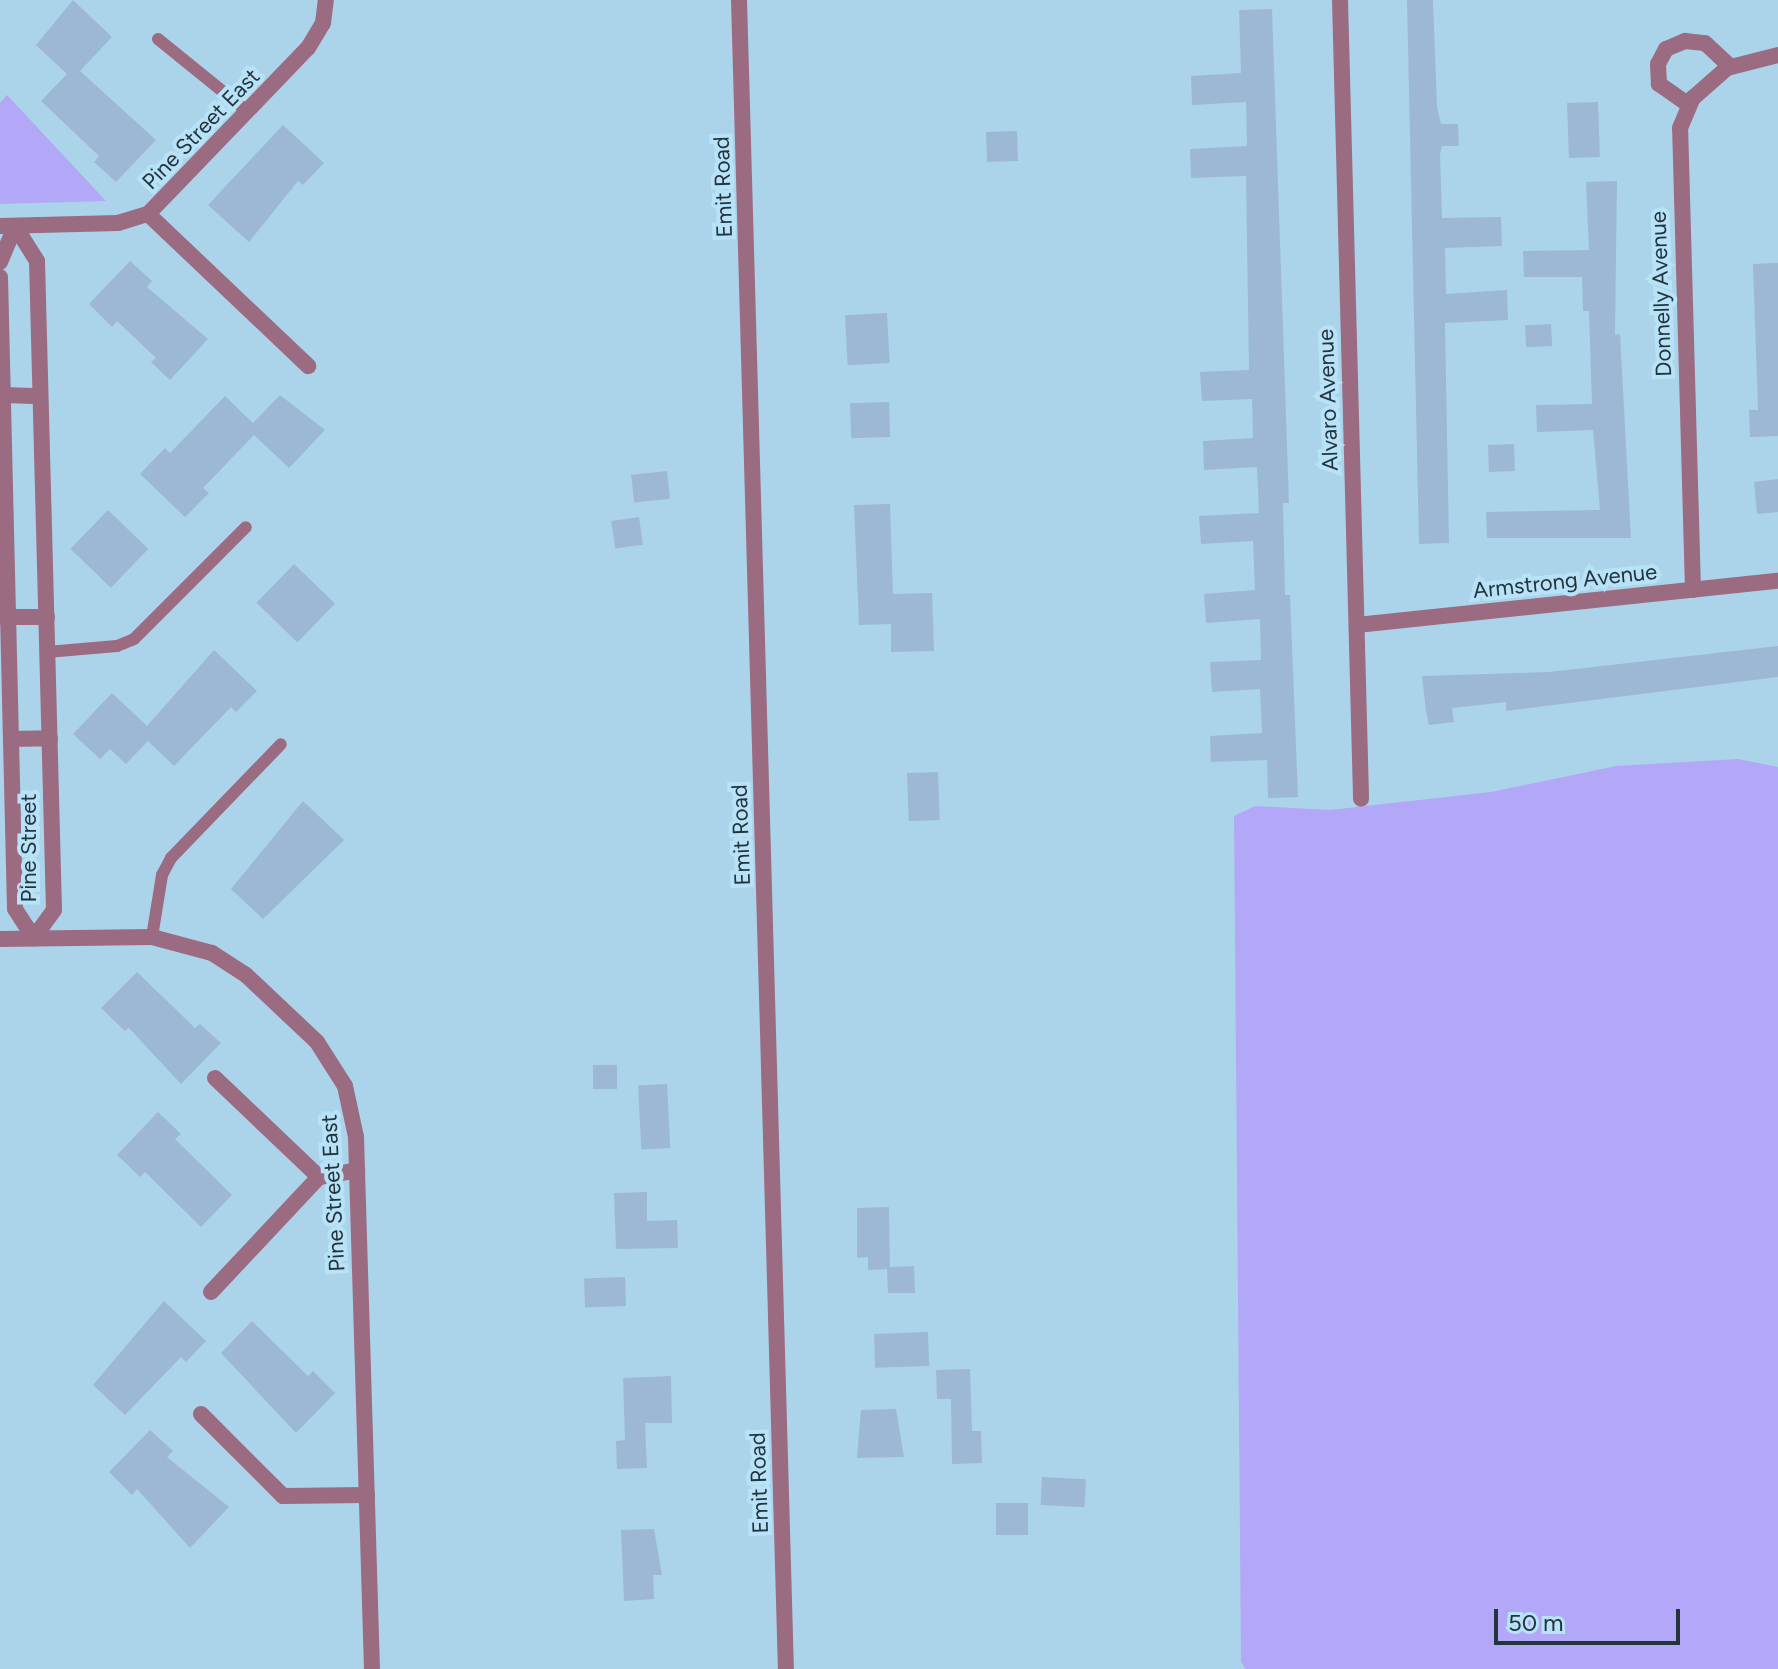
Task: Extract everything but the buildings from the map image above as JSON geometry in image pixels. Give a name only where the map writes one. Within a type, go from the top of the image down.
[{"type":"street","name":"Pine Street East","points":[[8,226],[118,223],[148,214],[248,112],[316,36],[326,0]]},
{"type":"street","name":"Emit Road","points":[[739,0],[786,1669]]},
{"type":"street","name":"Alvaro Avenue","points":[[1340,0],[1361,799]]},
{"type":"street","points":[[1689,105],[1659,84],[1658,64],[1666,49],[1685,41],[1705,43],[1730,66]]},
{"type":"street","name":"Donnelly Avenue","points":[[1693,590],[1678,143],[1689,105],[1704,84],[1730,66],[1778,55]]},
{"type":"street","points":[[148,214],[308,366]]},
{"type":"street","points":[[0,262],[8,226]]},
{"type":"street","name":"Pine Street","points":[[0,277],[4,618],[11,739],[6,783],[15,909],[34,938],[54,910],[37,261],[8,226]]},
{"type":"street","points":[[3,395],[40,396]]},
{"type":"street","name":"Armstrong Avenue","points":[[1357,625],[1778,581]]},
{"type":"street","points":[[4,618],[47,617]]},
{"type":"street","points":[[11,739],[50,738]]},
{"type":"street","name":"Pine Street East","points":[[0,939],[152,937],[186,943],[230,963],[317,1042],[345,1086],[353,1111],[357,1170],[372,1669]]},
{"type":"street","points":[[215,1078],[319,1177]]},
{"type":"street","points":[[211,1292],[319,1177],[357,1170]]},
{"type":"street","points":[[201,1414],[283,1496],[367,1495]]},
{"type":"lane","points":[[158,39],[248,112]]},
{"type":"lane","points":[[47,652],[117,646],[134,639],[246,527]]},
{"type":"lane","points":[[152,937],[162,875],[171,858],[281,744]]},
{"type":"shaded area","points":[[7,95],[106,201],[0,204],[0,103]]},
{"type":"shaded area","points":[[1738,759],[1778,767],[1778,1669],[1245,1669],[1241,1661],[1234,816],[1255,806],[1330,810],[1491,792],[1616,766]]}]
